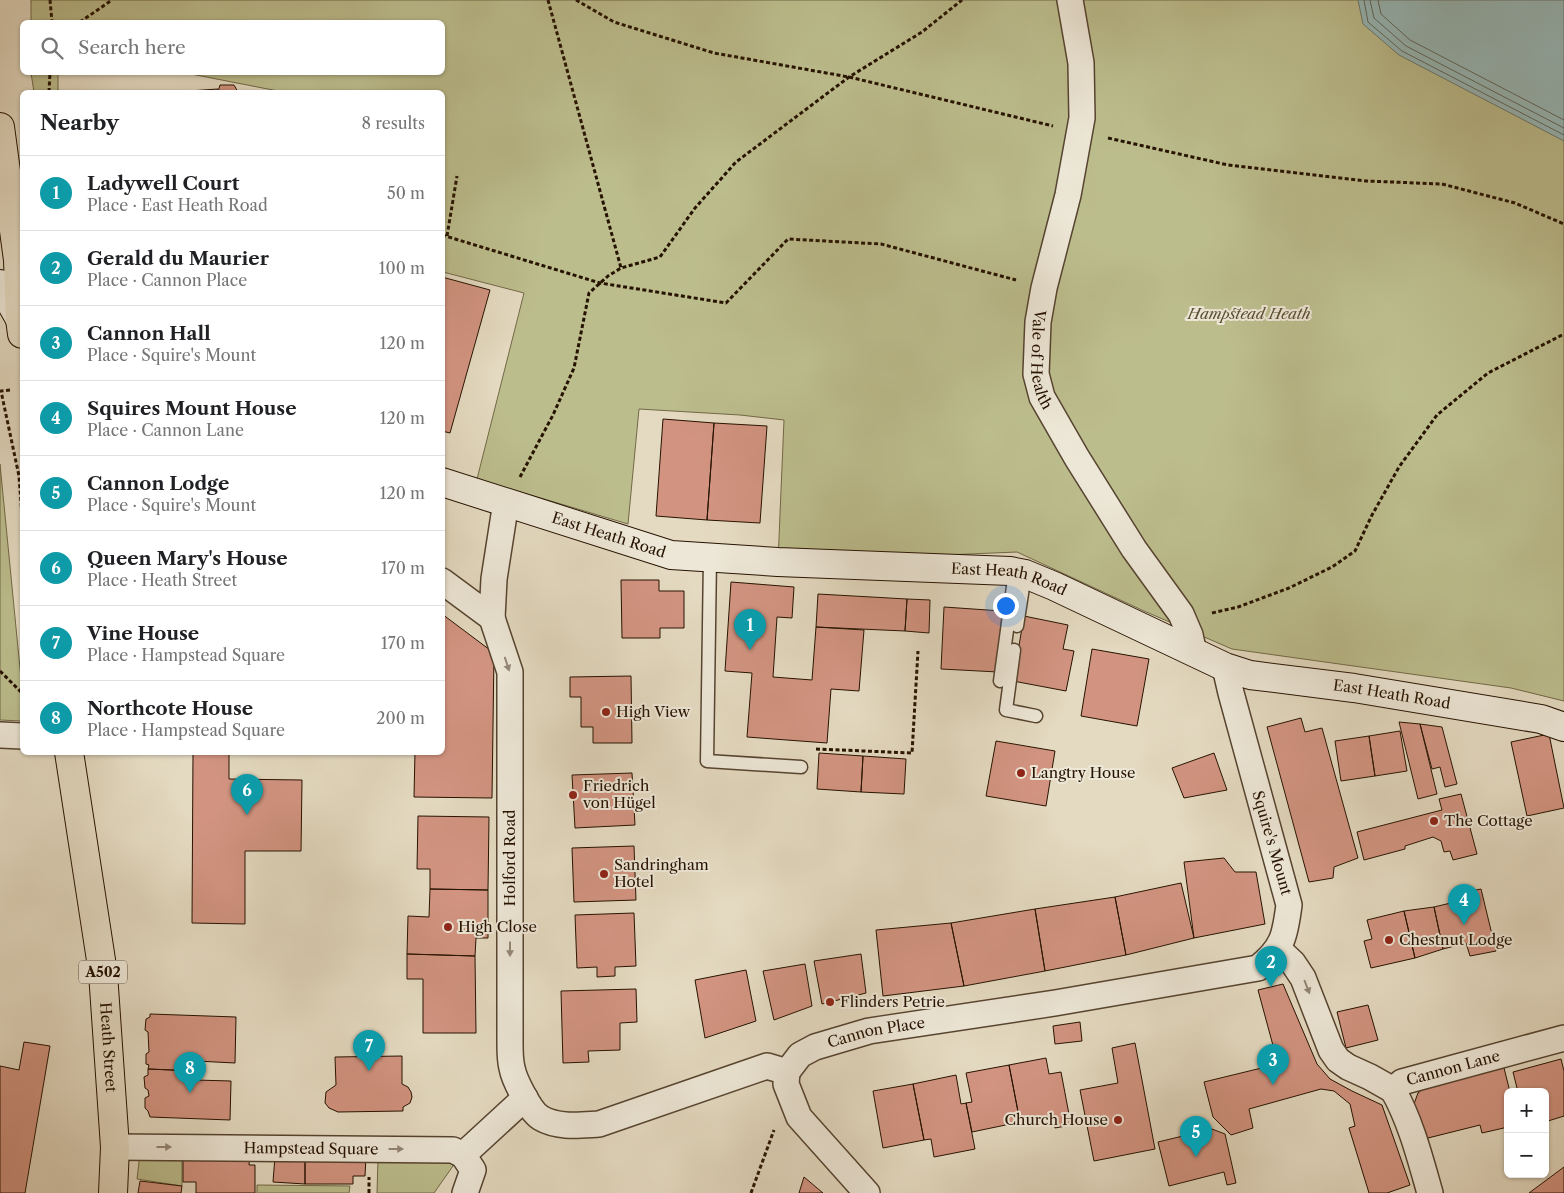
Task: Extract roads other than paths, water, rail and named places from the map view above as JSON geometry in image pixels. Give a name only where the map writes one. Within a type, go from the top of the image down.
[{"type":"main road","points":[[0,127],[18,260],[16,321]]},
{"type":"main road","name":"Heath Street","points":[[69,755],[103,973],[115,1147],[113,1193]]},
{"type":"street","name":"Vale of Health","points":[[1070,0],[1081,63],[1082,118],[1068,194],[1044,288],[1038,322],[1036,374],[1042,397],[1077,458],[1134,549],[1181,614],[1190,635],[1194,653]]},
{"type":"street","points":[[0,284],[16,321]]},
{"type":"street","name":"East Heath Road","points":[[445,483],[671,555],[1020,573],[1054,586],[1225,667],[1250,675],[1354,688],[1541,719],[1564,727]]},
{"type":"street","name":"Holford Road","points":[[506,502],[494,579],[492,618],[510,672],[510,1044],[512,1069],[525,1098]]},
{"type":"street","points":[[445,583],[492,618]]},
{"type":"street","name":"Squire's Mount","points":[[1225,667],[1289,905],[1285,931],[1278,949]]},
{"type":"street","points":[[0,735],[20,736]]},
{"type":"street","points":[[1278,949],[1303,978],[1331,1050],[1338,1060],[1393,1090]]},
{"type":"street","name":"Cannon Place","points":[[788,1082],[800,1055],[840,1038],[869,1031],[1055,1003],[1258,968],[1278,949]]},
{"type":"street","name":"Cannon Lane","points":[[1430,1193],[1419,1154],[1400,1102],[1393,1090],[1402,1082],[1564,1038]]},
{"type":"street","points":[[465,1193],[473,1170],[463,1155],[525,1098],[539,1118],[560,1124],[579,1126],[599,1124],[767,1066],[788,1082],[799,1117],[867,1193]]},
{"type":"street","name":"Hampstead Square","points":[[115,1147],[453,1150],[463,1155]]},
{"type":"lane","points":[[710,558],[707,761],[801,767]]},
{"type":"lane","points":[[1017,626],[1020,573]]},
{"type":"lane","points":[[1000,681],[1020,573]]},
{"type":"lane","points":[[1014,650],[1006,710],[1036,716]]},
{"type":"water","points":[[1358,0],[1564,0],[1564,141],[1399,55],[1363,24]]},
{"type":"place","name":"Ladywell Court","points":[[750,650]]},
{"type":"place","name":"High View","points":[[606,712]]},
{"type":"place","name":"Langtry House","points":[[1021,773]]},
{"type":"place","name":"Friedrich von Hügel","points":[[573,795]]},
{"type":"place","name":"Queen Mary's House","points":[[247,815]]},
{"type":"place","name":"The Cottage","points":[[1434,821]]},
{"type":"place","name":"Sandringham Hotel","points":[[604,874]]},
{"type":"place","name":"Squires Mount House","points":[[1464,925]]},
{"type":"place","name":"High Close","points":[[448,927]]},
{"type":"place","name":"Chestnut Lodge","points":[[1389,940]]},
{"type":"place","name":"Gerald du Maurier","points":[[1271,987]]},
{"type":"place","name":"Flinders Petrie","points":[[830,1002]]},
{"type":"place","name":"Vine House","points":[[369,1071]]},
{"type":"place","name":"Cannon Hall","points":[[1273,1085]]},
{"type":"place","name":"Northcote House","points":[[190,1093]]},
{"type":"place","name":"Church House","points":[[1118,1120]]},
{"type":"place","name":"Cannon Lodge","points":[[1196,1157]]},
{"type":"park label","name":"Hampstead Heath","points":[[1249,314]]}]
